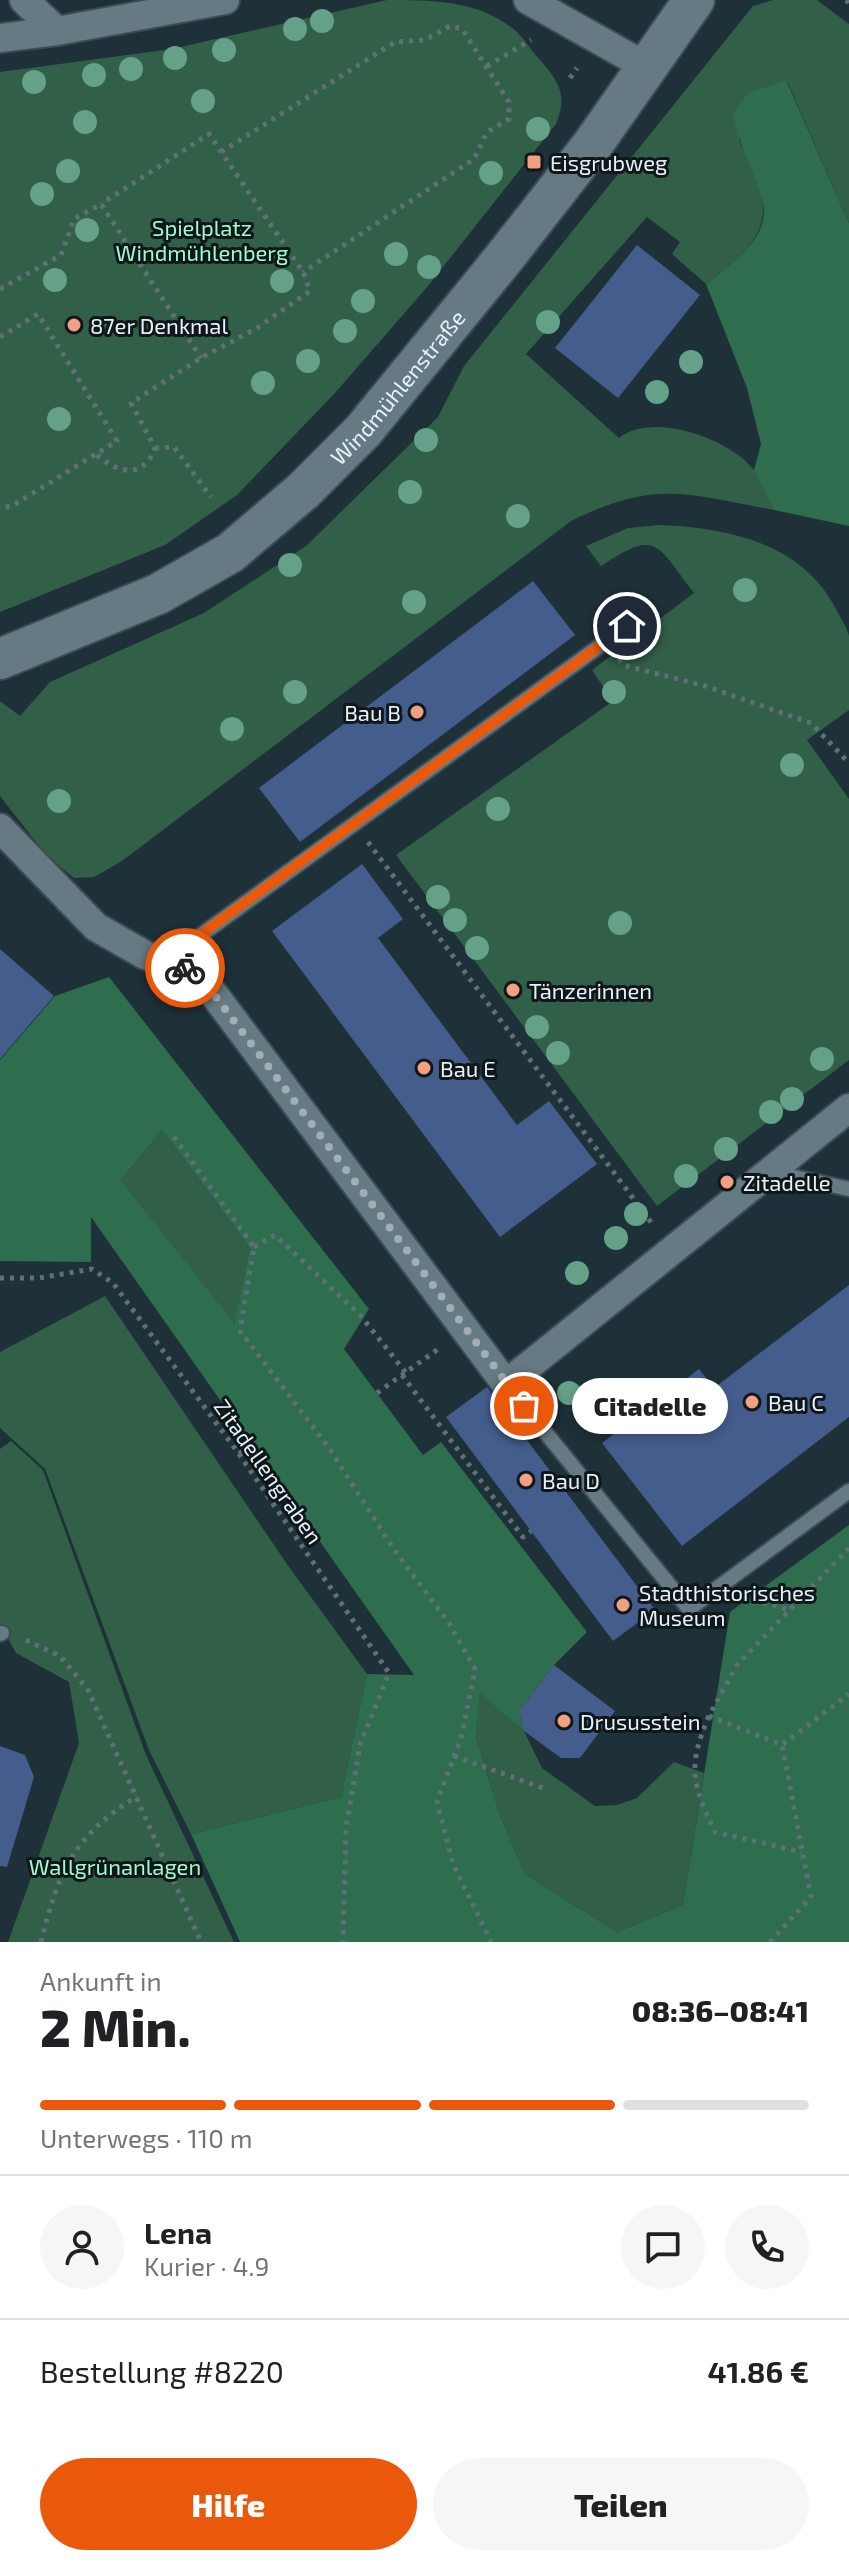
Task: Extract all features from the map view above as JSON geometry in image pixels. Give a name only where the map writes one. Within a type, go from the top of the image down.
[{"type":"street","points":[[24,0],[57,31]]},
{"type":"street","points":[[0,38],[57,31],[225,0]]},
{"type":"street","points":[[528,0],[647,67]]},
{"type":"street","name":"Windmühlenstraße","points":[[0,659],[158,594],[230,553],[304,490],[363,431],[572,172],[694,0]]},
{"type":"street","points":[[0,828],[96,927],[145,955],[186,969],[210,989],[506,1384],[849,1108]]},
{"type":"lane","points":[[164,961],[648,611]]},
{"type":"lane","points":[[772,1172],[849,1189]]},
{"type":"lane","points":[[506,1384],[689,1609],[849,1491]]},
{"type":"path","points":[[221,152],[395,42],[425,40],[450,26],[458,27],[487,66],[509,102],[511,112],[509,119],[487,132],[474,159],[303,272]]},
{"type":"path","points":[[487,66],[525,43]]},
{"type":"path","points":[[570,78],[577,68]]},
{"type":"path","points":[[0,289],[61,255],[74,219],[209,134],[310,286],[307,296],[131,403],[155,448]]},
{"type":"path","points":[[101,204],[201,358]]},
{"type":"path","points":[[0,337],[38,314],[117,441],[12,506],[0,508]]},
{"type":"path","points":[[155,448],[174,447],[211,497]]},
{"type":"path","points":[[97,455],[115,470],[130,472],[145,465],[155,448]]},
{"type":"path","points":[[606,642],[623,665],[705,686],[811,723],[849,763]]},
{"type":"path","points":[[355,825],[673,1251]]},
{"type":"path","points":[[174,1137],[254,1247],[240,1331],[329,1448],[395,1551],[449,1623],[475,1669],[454,1756],[437,1802],[453,1864],[491,1942]]},
{"type":"path","points":[[254,1247],[275,1235],[361,1316],[523,1537],[531,1531]]},
{"type":"path","name":"Zitadellengraben","points":[[0,1278],[39,1278],[92,1269],[113,1283],[239,1454],[389,1673],[360,1745],[346,1828],[343,1942]]},
{"type":"path","points":[[377,1393],[466,1328]]},
{"type":"path","points":[[239,1454],[252,1444]]},
{"type":"path","points":[[802,1852],[715,1832],[695,1791],[696,1746],[737,1665],[849,1548]]},
{"type":"path","points":[[732,1605],[754,1601],[789,1610]]},
{"type":"path","points":[[1,1634],[34,1643],[60,1656],[88,1690],[201,1942]]},
{"type":"path","points":[[782,1745],[849,1694]]},
{"type":"path","points":[[709,1716],[782,1745]]},
{"type":"path","points":[[770,1942],[811,1897],[782,1745]]},
{"type":"path","points":[[454,1756],[543,1788]]},
{"type":"path","points":[[41,1942],[54,1887],[75,1851],[101,1819],[137,1796]]},
{"type":"green space","name":"Spielplatz Windmühlenberg","points":[[387,0],[452,3],[482,11],[511,27],[552,74],[560,89],[560,114],[556,124],[428,286],[335,393],[237,495],[165,545],[0,612],[0,72],[172,49]]},
{"type":"green space","points":[[773,0],[817,0],[849,24],[849,223],[787,81],[739,140],[759,187],[763,205],[762,221],[745,251],[706,284],[672,254],[680,242],[647,217],[526,354],[619,438],[633,430],[670,428],[690,432],[727,448],[754,470],[774,510],[694,495],[649,495],[626,499],[571,521],[122,861],[94,877],[74,878],[46,855],[0,796],[0,701],[20,716],[50,682],[204,613],[306,546],[438,417],[464,366],[753,6]]},
{"type":"green space","points":[[786,80],[849,223],[849,526],[774,510],[754,470],[761,444],[747,388],[706,284],[736,260],[754,240],[762,223],[763,207],[759,189],[733,115],[748,93]]},
{"type":"green space","points":[[660,525],[739,536],[786,556],[824,590],[848,633],[849,710],[807,740],[849,799],[849,1060],[657,1206],[396,855],[613,701],[592,670],[694,593],[655,547],[634,547],[601,566],[586,546],[628,528]]},
{"type":"green space","points":[[109,977],[369,1309],[344,1349],[423,1455],[441,1442],[587,1632],[554,1665],[519,1711],[524,1731],[480,1693],[476,1736],[499,1813],[525,1874],[617,1932],[683,1905],[730,1612],[849,1525],[849,1942],[240,1942],[191,1834],[341,1797],[367,1674],[414,1675],[91,1217],[91,1262],[0,1261],[0,1060],[55,996]],"holes":[[[162,1130],[250,1248],[234,1323],[121,1180]]]},
{"type":"green space","points":[[162,1130],[250,1248],[234,1324],[121,1180]]},
{"type":"green space","points":[[105,1296],[289,1567],[367,1674],[341,1797],[191,1834],[149,1750],[45,1469],[0,1428],[0,1352]]},
{"type":"green space","name":"Wallgrünanlagen","points":[[11,1441],[43,1470],[146,1755],[234,1942],[8,1942],[79,1743],[69,1682],[16,1653],[0,1624],[0,1449]]},
{"type":"green space","points":[[480,1691],[524,1731],[542,1768],[595,1806],[617,1805],[637,1798],[674,1762],[704,1773],[683,1905],[617,1932],[525,1874],[499,1813],[476,1736]]},
{"type":"building","points":[[637,245],[700,295],[618,398],[555,348]]},
{"type":"building","name":"Bau B","points":[[533,581],[575,635],[300,842],[259,788]]},
{"type":"building","name":"Bau E","points":[[362,864],[403,919],[378,938],[517,1125],[549,1101],[597,1164],[500,1237],[272,931]]},
{"type":"building","points":[[0,949],[54,996],[0,1059]]},
{"type":"building","name":"Bau C","points":[[849,1285],[849,1417],[682,1546],[602,1443],[699,1369],[714,1388]]},
{"type":"building","name":"Bau D","points":[[487,1387],[655,1610],[613,1641],[446,1417]]},
{"type":"building","name":"Drususstein","points":[[554,1665],[615,1711],[580,1758],[561,1758],[524,1731],[519,1711]]},
{"type":"building","points":[[0,1746],[25,1755],[34,1777],[7,1867],[0,1866]]},
{"type":"way so far","points":[[185,968],[210,989],[524,1406]]},
{"type":"place","name":"Eisgrubweg","points":[[534,162]]},
{"type":"place","name":"87er Denkmal","points":[[74,325]]},
{"type":"place","name":"Bau B","points":[[417,712]]},
{"type":"place","name":"Tänzerinnen","points":[[513,990]]},
{"type":"place","name":"Bau E","points":[[424,1068]]},
{"type":"place","name":"Zitadelle","points":[[727,1182]]},
{"type":"place","name":"Bau C","points":[[752,1402]]},
{"type":"place","name":"Citadelle","points":[[524,1406]]},
{"type":"place","name":"Bau D","points":[[526,1480]]},
{"type":"place","name":"Stadthistorisches Museum","points":[[623,1605]]},
{"type":"place","name":"Drususstein","points":[[564,1721]]},
{"type":"route","points":[[185,968],[164,961],[627,626]]}]
